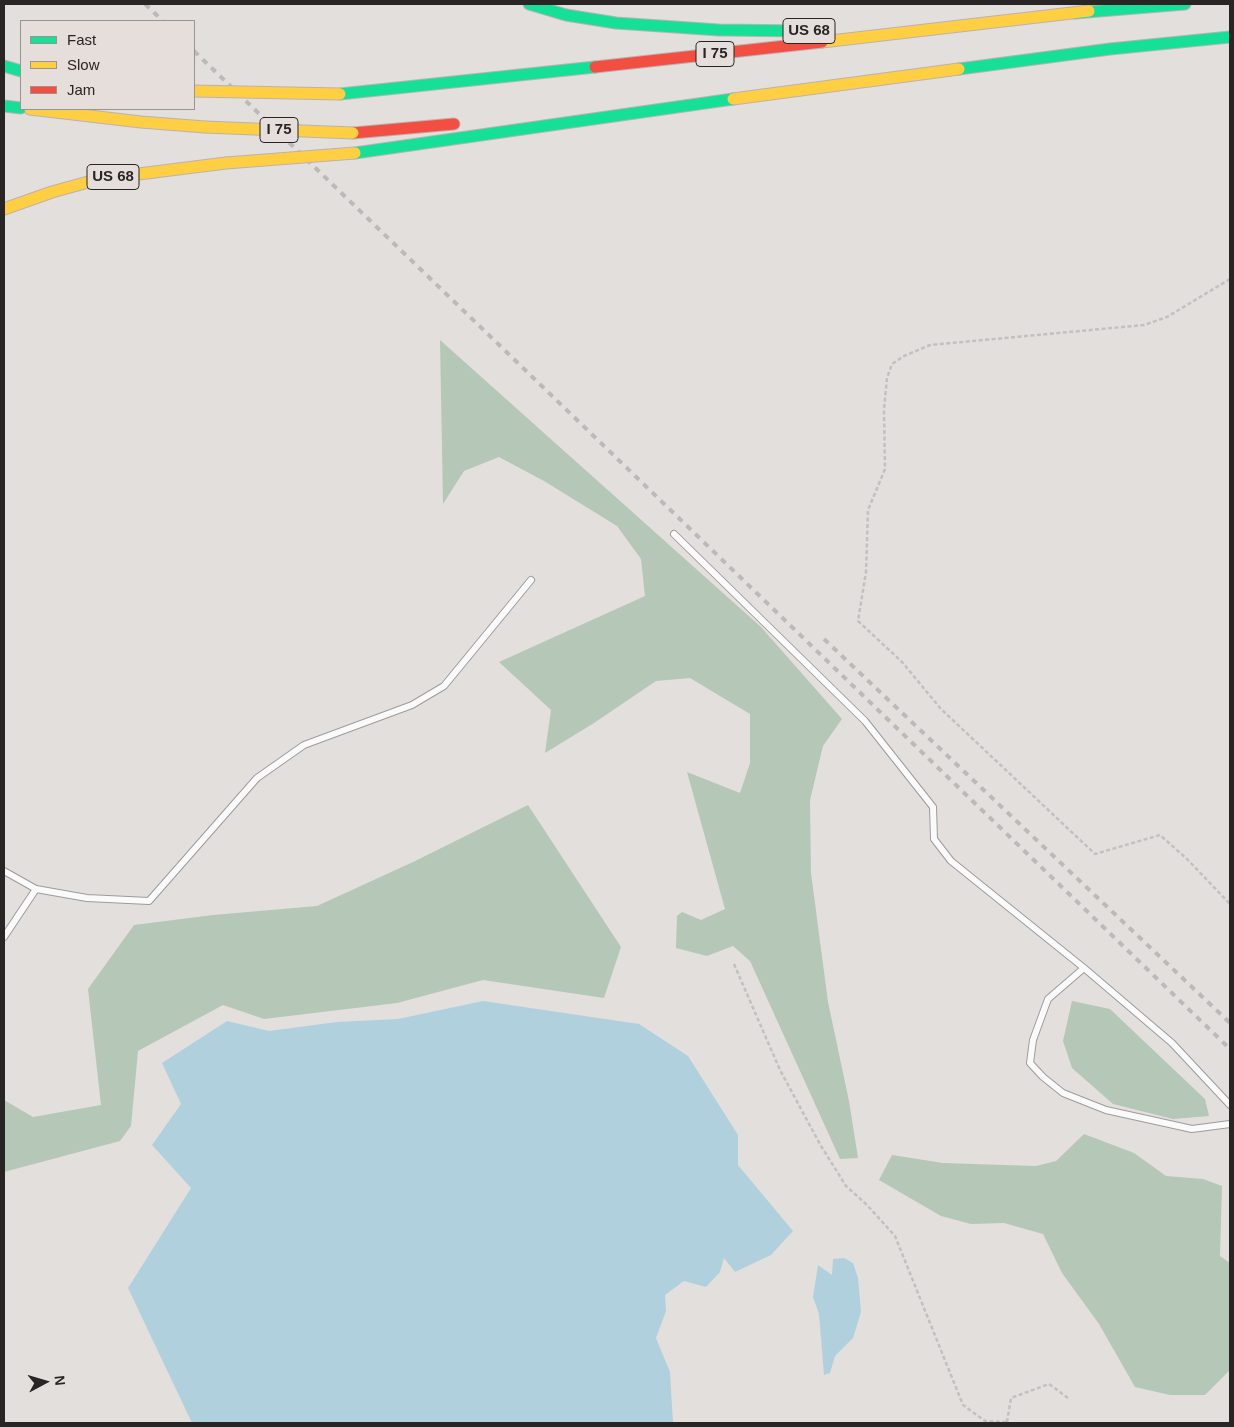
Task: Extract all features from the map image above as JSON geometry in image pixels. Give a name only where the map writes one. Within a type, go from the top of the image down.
[{"type":"highway","name":"US 68","points":[[529,4],[566,15],[616,22],[720,30],[872,32],[1089,11]]},
{"type":"highway","name":"I 75","points":[[195,91],[340,94],[1089,11],[1185,4]]},
{"type":"highway","points":[[511,119],[720,101],[1110,49],[1230,37]]},
{"type":"highway","points":[[4,66],[20,71]]},
{"type":"highway","name":"US 68","points":[[4,209],[52,192],[99,179],[226,163],[355,153],[720,101]]},
{"type":"highway","points":[[4,106],[20,108]]},
{"type":"highway","name":"I 75","points":[[39,110],[205,128],[353,133],[462,123]]},
{"type":"lane","points":[[674,534],[864,721],[933,807],[934,839],[951,861],[1084,968],[1172,1043],[1230,1105]]},
{"type":"lane","points":[[4,871],[36,889],[87,898],[149,901],[257,778],[304,745],[412,705],[444,686],[531,580]]},
{"type":"lane","points":[[4,937],[36,889]]},
{"type":"lane","points":[[1084,968],[1048,999],[1032,1040],[1030,1063],[1063,1093],[1106,1110],[1192,1129],[1230,1124]]},
{"type":"path","points":[[1230,279],[1167,317],[1144,325],[930,346],[904,356],[892,364],[887,378],[884,410],[885,469],[868,510],[866,572],[858,620],[902,662],[941,709],[1095,854],[1160,836],[1188,859],[1230,904]]},
{"type":"path","points":[[734,964],[780,1070],[821,1146],[846,1186],[867,1205],[895,1236],[963,1405],[985,1421],[1007,1423],[1011,1398],[1049,1384],[1068,1398]]},
{"type":"green space","points":[[440,340],[761,627],[842,719],[823,746],[810,800],[811,873],[828,1002],[849,1101],[858,1158],[840,1159],[750,961],[733,946],[707,956],[676,948],[677,916],[682,912],[701,920],[725,909],[687,772],[740,793],[750,763],[750,714],[690,678],[656,681],[545,753],[551,710],[499,662],[645,596],[641,559],[617,526],[544,481],[499,457],[464,471],[443,504]]},
{"type":"green space","points":[[528,805],[621,947],[604,998],[483,980],[397,1003],[264,1019],[223,1005],[138,1051],[131,1126],[120,1141],[4,1172],[4,1100],[33,1117],[101,1105],[88,989],[134,925],[213,915],[317,906],[413,862]]},
{"type":"green space","points":[[1072,1001],[1110,1009],[1205,1099],[1209,1116],[1173,1119],[1113,1104],[1072,1068],[1063,1041]]},
{"type":"green space","points":[[1084,1134],[1134,1153],[1166,1176],[1203,1179],[1222,1186],[1220,1256],[1230,1263],[1230,1370],[1205,1395],[1170,1395],[1135,1387],[1099,1324],[1062,1273],[1043,1234],[1004,1223],[971,1224],[941,1216],[879,1180],[892,1155],[943,1163],[1036,1166],[1056,1161]]},
{"type":"water","points":[[483,1001],[639,1024],[688,1056],[738,1135],[738,1165],[793,1231],[771,1255],[735,1272],[724,1258],[720,1272],[706,1287],[684,1281],[665,1295],[666,1311],[656,1338],[670,1372],[673,1423],[192,1423],[128,1288],[191,1188],[152,1145],[181,1104],[162,1063],[227,1021],[269,1031],[337,1022],[398,1019]]},
{"type":"water","points":[[844,1258],[853,1263],[858,1278],[861,1312],[853,1338],[835,1356],[830,1373],[824,1375],[819,1314],[813,1297],[818,1265],[832,1275],[833,1259]]},
{"type":"railway","points":[[145,4],[162,20]]},
{"type":"railway","points":[[195,52],[1230,1049]]},
{"type":"railway","points":[[824,639],[1230,1023]]},
{"type":"traffic: fast","points":[[529,4],[566,15],[616,23],[719,30],[805,31]]},
{"type":"traffic: fast","points":[[1075,13],[1185,4]]},
{"type":"traffic: fast","points":[[959,69],[1110,49],[1230,37]]},
{"type":"traffic: fast","points":[[4,66],[20,71]]},
{"type":"traffic: fast","points":[[340,94],[595,67]]},
{"type":"traffic: fast","points":[[355,153],[733,99]]},
{"type":"traffic: fast","points":[[4,106],[20,108]]},
{"type":"traffic: slow","points":[[822,42],[1089,11]]},
{"type":"traffic: slow","points":[[733,99],[959,69]]},
{"type":"traffic: slow","points":[[195,91],[340,94]]},
{"type":"traffic: slow","points":[[39,110],[141,122],[205,127]]},
{"type":"traffic: slow","points":[[205,127],[353,133]]},
{"type":"traffic: slow","points":[[226,163],[355,153]]},
{"type":"traffic: slow","points":[[4,209],[52,192],[99,179],[226,163]]},
{"type":"traffic: jam","points":[[595,67],[822,42]]},
{"type":"traffic: jam","points":[[353,133],[454,124]]}]
